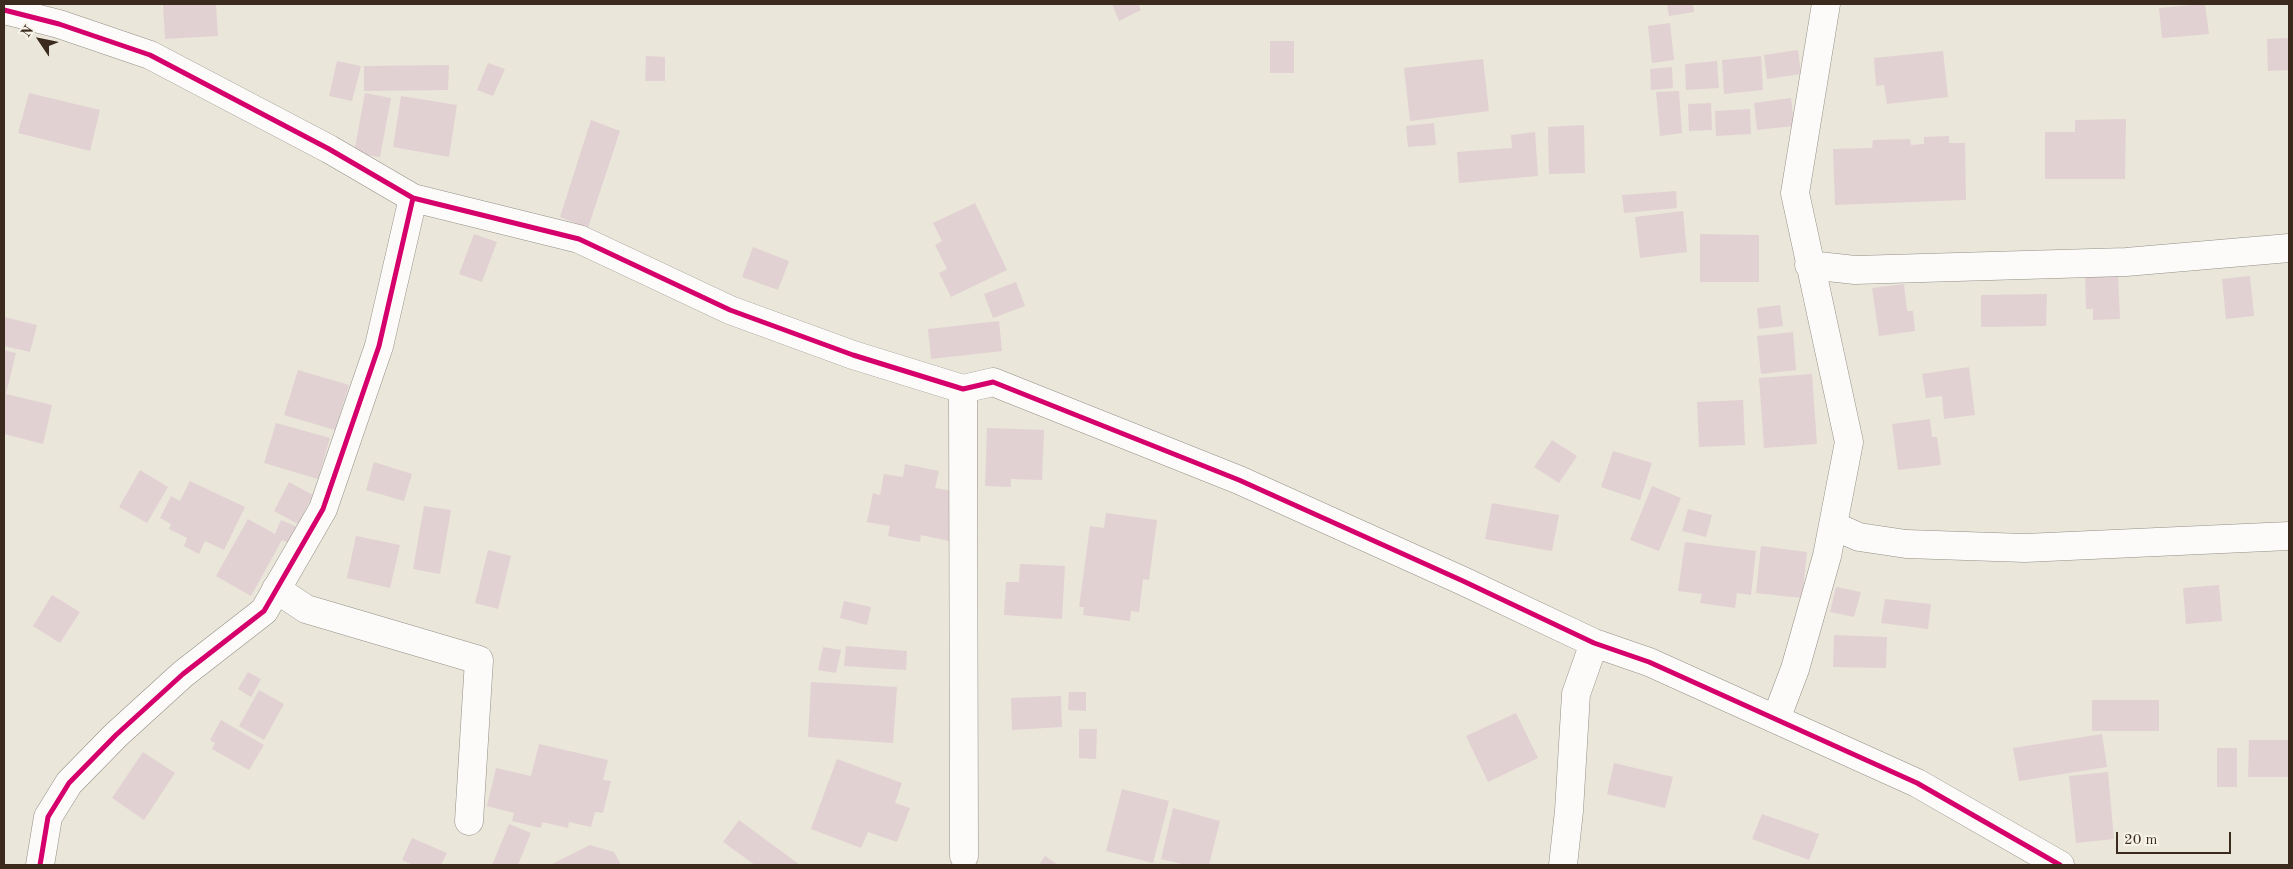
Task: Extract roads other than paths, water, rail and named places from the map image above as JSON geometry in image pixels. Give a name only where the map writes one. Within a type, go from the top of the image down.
[{"type":"street","points":[[1776,719],[1795,669],[1834,526],[1849,442],[1809,265],[1795,193],[1826,4]]},
{"type":"street","points":[[4,10],[59,24],[150,55],[329,149],[413,198],[579,239],[730,310],[853,355],[963,390],[992,382],[1239,480],[1463,581],[1594,643],[1649,662],[1917,783],[2060,865]]},
{"type":"street","points":[[40,865],[48,817],[69,783],[116,735],[183,674],[264,611],[323,509],[379,346],[413,198]]},
{"type":"street","points":[[1809,265],[1855,270],[2126,262],[2289,248]]},
{"type":"street","points":[[963,390],[964,856]]},
{"type":"street","points":[[1834,526],[1859,537],[1906,544],[2026,548],[2289,536]]},
{"type":"street","points":[[276,589],[306,609],[479,660],[469,821]]},
{"type":"street","points":[[1563,865],[1569,811],[1576,694],[1594,643]]}]
